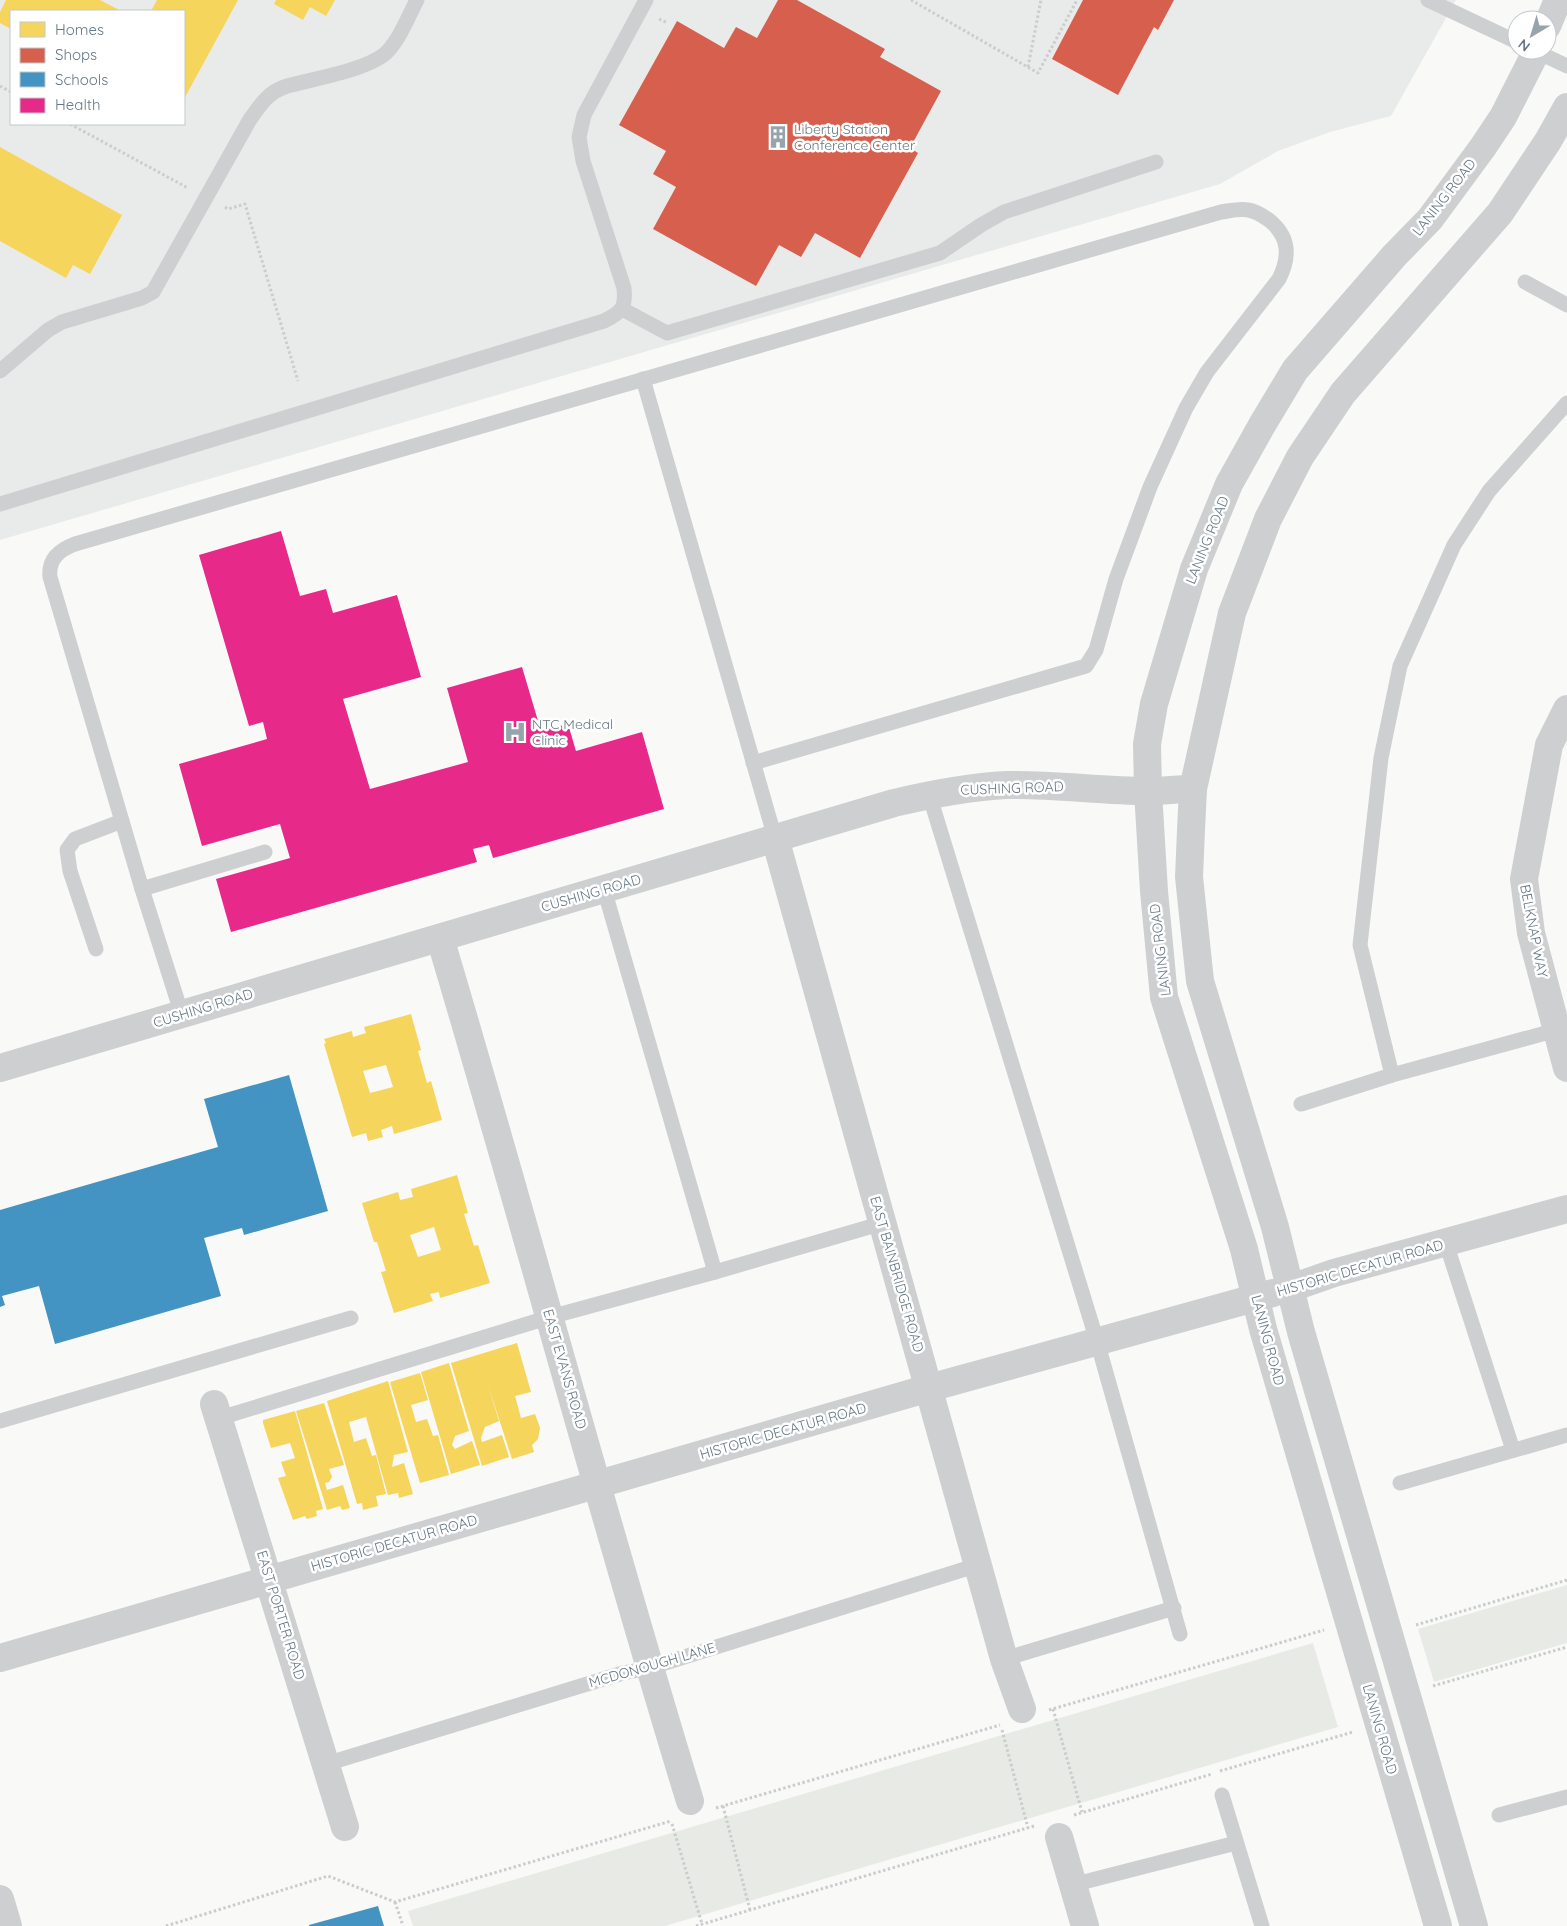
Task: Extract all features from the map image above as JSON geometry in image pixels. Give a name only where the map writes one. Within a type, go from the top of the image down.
[{"type":"street","name":"LANING ROAD","points":[[1438,1926],[1269,1348],[1244,1249],[1164,997],[1154,891],[1147,744],[1154,704],[1194,570],[1229,484],[1296,370],[1394,256],[1430,219],[1503,116],[1526,60]]},
{"type":"street","points":[[1474,1926],[1304,1341],[1292,1288],[1234,1087],[1200,980],[1189,877],[1193,789],[1232,613],[1268,520],[1300,457],[1343,393],[1500,213],[1567,109]]},
{"type":"street","name":"BELKNAP WAY","points":[[1567,709],[1549,744],[1524,879],[1531,933],[1561,1029],[1567,1068]]},
{"type":"street","name":"CUSHING ROAD","points":[[0,1068],[928,794],[962,788],[1008,785],[1148,791],[1193,789]]},
{"type":"street","name":"EAST BAINBRIDGE ROAD","points":[[775,838],[1019,1717]]},
{"type":"street","name":"EAST EVANS ROAD","points":[[440,938],[598,1484],[649,1668],[695,1809]]},
{"type":"street","name":"HISTORIC DECATUR ROAD","points":[[0,1658],[929,1388],[1292,1288],[1334,1273],[1567,1209]]},
{"type":"street","name":"EAST PORTER ROAD","points":[[217,1411],[345,1827]]},
{"type":"street","points":[[1048,1832],[1072,1884],[1085,1926]]},
{"type":"street","points":[[0,1899],[8,1926]]},
{"type":"lane","points":[[0,371],[62,322],[142,298],[153,292],[207,198],[248,121],[265,98],[274,90],[369,64],[386,53],[417,0]]},
{"type":"lane","points":[[0,504],[604,321],[622,309],[625,300],[624,288],[583,161],[579,137],[584,115],[646,0]]},
{"type":"lane","points":[[1428,0],[1507,37]]},
{"type":"lane","points":[[1555,60],[1567,66]]},
{"type":"lane","points":[[622,309],[667,333],[940,253],[981,224],[1004,212],[1156,162]]},
{"type":"lane","points":[[182,1015],[142,889],[50,577],[51,564],[59,551],[75,544],[1221,212],[1248,210],[1262,215],[1282,233],[1287,244],[1288,256],[1279,280],[1208,372],[1186,408],[1150,487],[1116,579],[1096,650],[1086,666],[1078,670],[753,763]]},
{"type":"lane","points":[[1525,282],[1567,305]]},
{"type":"lane","points":[[643,379],[775,838]]},
{"type":"lane","points":[[1392,1076],[1360,945],[1382,758],[1400,666],[1454,545],[1489,492],[1567,403]]},
{"type":"lane","points":[[928,794],[1097,1341],[1180,1634]]},
{"type":"lane","points":[[96,949],[70,872],[67,850],[75,839],[122,821]]},
{"type":"lane","points":[[142,889],[265,852]]},
{"type":"lane","points":[[604,889],[716,1272]]},
{"type":"lane","points":[[1301,1104],[1392,1076],[1561,1029]]},
{"type":"lane","points":[[217,1411],[716,1272],[883,1223]]},
{"type":"lane","points":[[1446,1243],[1512,1450]]},
{"type":"lane","points":[[0,1421],[351,1318]]},
{"type":"lane","points":[[1400,1483],[1567,1435]]},
{"type":"lane","name":"MCDONOUGH LANE","points":[[326,1764],[623,1673],[649,1668],[978,1565]]},
{"type":"lane","points":[[1004,1659],[1174,1608]]},
{"type":"lane","points":[[1222,1796],[1262,1926]]},
{"type":"lane","points":[[1499,1816],[1567,1797]]},
{"type":"lane","points":[[1072,1884],[1236,1843]]},
{"type":"path","points":[[911,0],[1038,73],[1077,0]]},
{"type":"path","points":[[1028,67],[1041,0]]},
{"type":"path","points":[[72,125],[228,209],[245,204],[298,381]]},
{"type":"path","points":[[1415,1626],[1567,1580]]},
{"type":"path","points":[[166,1926],[328,1876],[396,1902],[671,1821],[695,1809],[723,1806],[1019,1717],[1053,1709],[1329,1628]]},
{"type":"path","points":[[1433,1686],[1567,1646]]},
{"type":"path","points":[[1053,1709],[1082,1812]]},
{"type":"path","points":[[1019,1717],[1028,1828]]},
{"type":"path","points":[[1073,1815],[1358,1731]]},
{"type":"path","points":[[723,1806],[750,1910]]},
{"type":"path","points":[[671,1821],[702,1924]]},
{"type":"path","points":[[696,1926],[1028,1828],[1048,1832]]},
{"type":"path","points":[[396,1902],[403,1926]]},
{"type":"shaded area","points":[[0,0],[1456,0],[1391,116],[1330,132],[1278,151],[1220,184],[0,540]]},
{"type":"shaded area","points":[[1567,1585],[1567,1643],[1434,1682],[1418,1629]]},
{"type":"shaded area","points":[[1313,1643],[1338,1727],[665,1926],[413,1926],[408,1911]]},
{"type":"building: Homes","points":[[6,0],[100,0],[119,10],[10,10],[10,28],[0,23],[0,12]]},
{"type":"building: Homes","points":[[157,0],[238,0],[185,97],[185,10],[152,10]]},
{"type":"building: Homes","points":[[276,0],[335,0],[326,16],[310,7],[303,20],[274,4]]},
{"type":"building: Homes","points":[[0,147],[122,215],[90,274],[73,265],[66,278],[0,241]]},
{"type":"building: Homes","points":[[411,1014],[421,1050],[418,1051],[427,1083],[431,1081],[442,1120],[394,1134],[392,1126],[381,1130],[383,1137],[368,1141],[366,1133],[352,1137],[324,1039],[352,1031],[353,1037],[366,1033],[364,1027]],"holes":[[[386,1065],[393,1087],[370,1093],[363,1071]]]},
{"type":"building: Homes","points":[[457,1175],[468,1213],[464,1214],[474,1246],[478,1245],[490,1283],[440,1298],[439,1292],[430,1294],[433,1301],[394,1313],[381,1272],[386,1271],[377,1242],[374,1242],[362,1203],[398,1192],[400,1200],[413,1197],[411,1189]],"holes":[[[434,1227],[441,1250],[418,1257],[410,1235]]]},
{"type":"building: Homes","points":[[517,1343],[531,1392],[515,1396],[521,1418],[535,1414],[540,1428],[538,1439],[532,1445],[534,1452],[512,1459],[488,1385],[499,1421],[485,1427],[481,1438],[482,1442],[502,1435],[509,1457],[482,1466],[451,1363]]},
{"type":"building: Homes","points":[[449,1363],[469,1431],[455,1436],[452,1445],[455,1449],[472,1441],[480,1465],[451,1474],[421,1372]]},
{"type":"building: Homes","points":[[420,1373],[428,1400],[411,1405],[416,1422],[427,1419],[433,1436],[438,1435],[449,1475],[420,1483],[390,1382]]},
{"type":"building: Homes","points":[[388,1381],[408,1452],[394,1455],[392,1467],[404,1463],[413,1494],[399,1498],[398,1493],[388,1495],[366,1417],[349,1422],[354,1442],[366,1438],[372,1456],[376,1455],[386,1494],[376,1496],[378,1506],[363,1510],[362,1503],[357,1504],[327,1401]]},
{"type":"building: Homes","points":[[324,1403],[344,1465],[329,1469],[332,1477],[329,1482],[325,1483],[327,1490],[343,1485],[350,1508],[342,1510],[340,1506],[327,1510],[296,1411]]},
{"type":"building: Homes","points":[[295,1411],[323,1509],[316,1511],[317,1516],[307,1519],[305,1516],[293,1520],[278,1478],[286,1476],[281,1462],[295,1458],[290,1443],[271,1448],[263,1420]]},
{"type":"building: Shops","name":"Liberty Station Conference Center","points":[[778,0],[797,0],[885,49],[880,57],[941,91],[910,148],[918,153],[860,258],[815,233],[801,257],[779,245],[756,286],[653,229],[676,187],[653,174],[666,151],[619,125],[677,21],[724,48],[736,27],[757,38]]},
{"type":"building: Shops","points":[[1083,0],[1174,0],[1158,30],[1154,27],[1118,95],[1052,59]]},
{"type":"building: Schools","points":[[289,1075],[328,1211],[244,1235],[242,1228],[204,1238],[221,1296],[55,1344],[39,1286],[2,1296],[5,1305],[0,1307],[0,1210],[218,1147],[204,1099]]},
{"type":"building: Schools","points":[[378,1906],[384,1926],[309,1926],[309,1925]]},
{"type":"building: Health","name":"NTC Medical Clinic","points":[[281,531],[300,596],[326,589],[333,613],[397,595],[421,677],[343,699],[370,789],[468,762],[447,688],[522,667],[541,731],[568,724],[576,751],[642,732],[664,809],[493,858],[489,845],[473,849],[477,862],[231,932],[216,879],[290,858],[280,824],[202,846],[179,764],[267,739],[263,722],[249,726],[199,555]]},
{"type":"place","name":"Liberty Station Conference Center","points":[[778,137]]},
{"type":"place","name":"NTC Medical Clinic","points":[[515,732]]}]
